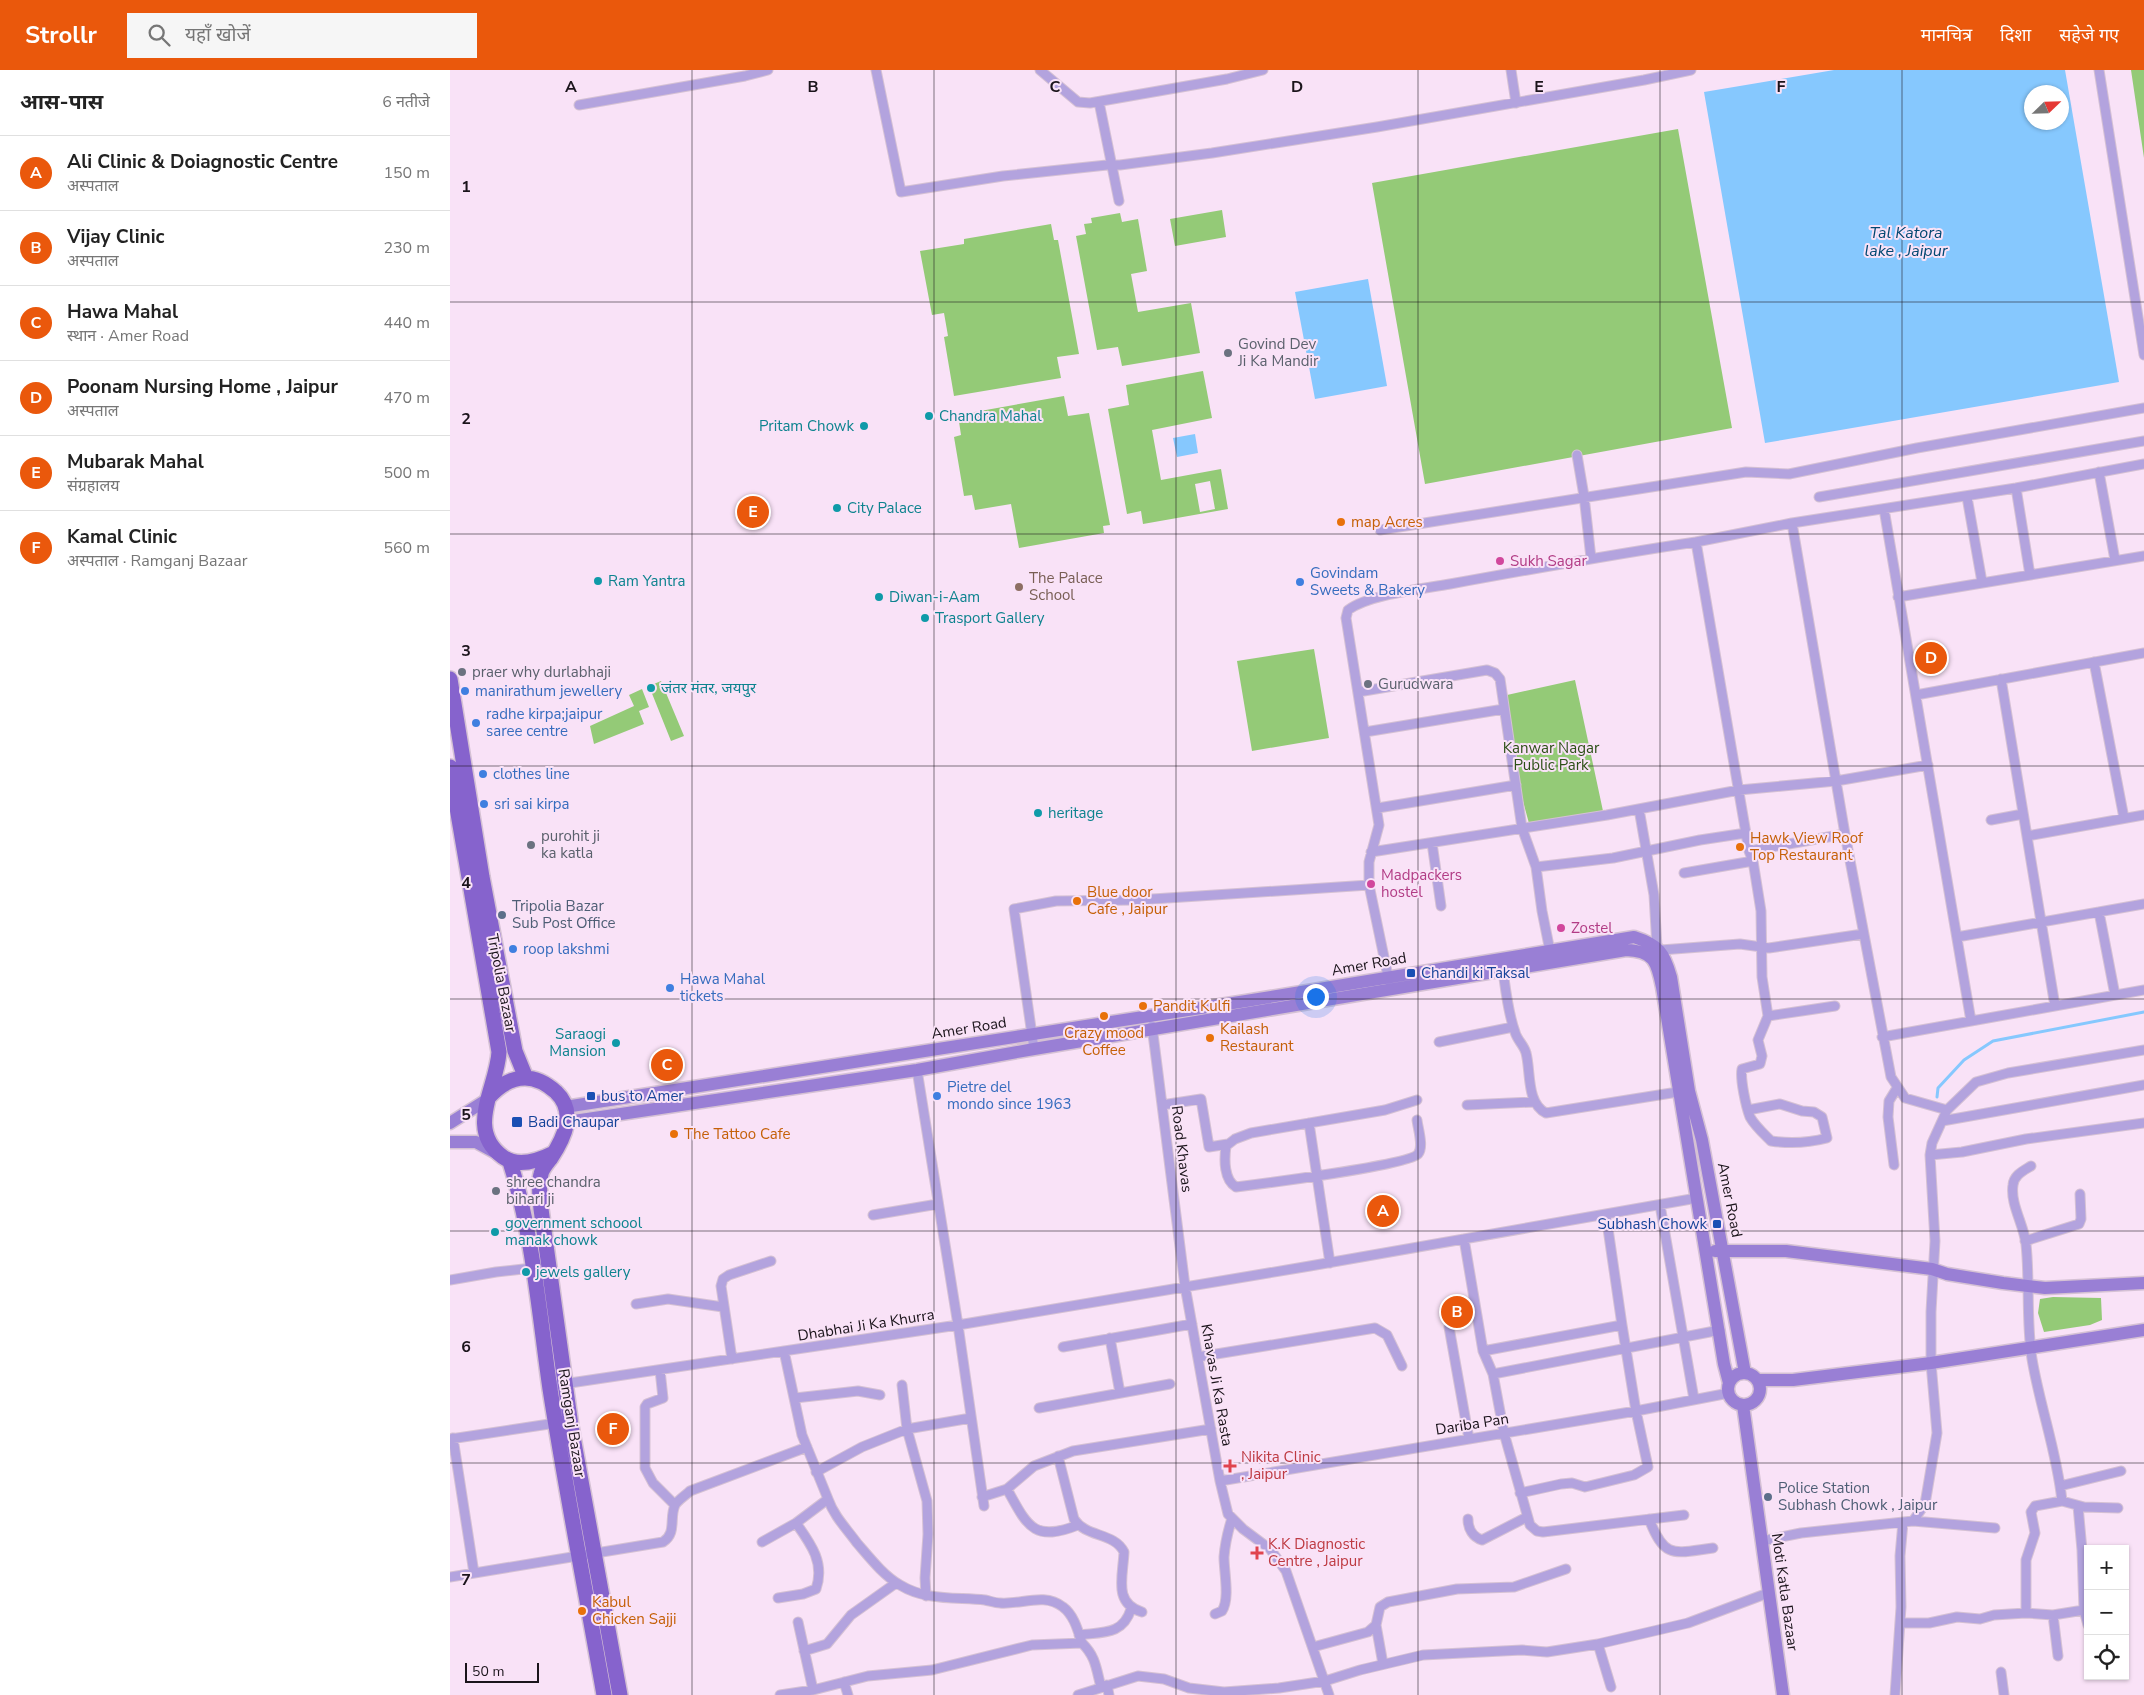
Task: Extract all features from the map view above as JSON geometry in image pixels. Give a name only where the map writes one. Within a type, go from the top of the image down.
[{"type":"main road","name":"Tripolia Bazaar","points":[[451,687],[482,877],[515,1051],[526,1078]]},
{"type":"main road","name":"Tripolia Bazaar","points":[[450,767],[499,1052],[498,1067],[489,1098]]},
{"type":"main road","name":"Amer Road","points":[[567,1122],[917,1070],[1034,1048],[1153,1030],[1503,971],[1551,956],[1634,937],[1650,942],[1659,949],[1666,960],[1671,977],[1697,1198],[1729,1388]]},
{"type":"main road","name":"Amer Road","points":[[565,1107],[1151,1016],[1388,977],[1551,956],[1626,950],[1638,951],[1650,956],[1658,966],[1684,1091],[1702,1140],[1745,1372]]},
{"type":"main road","points":[[450,1123],[489,1098],[505,1083],[526,1078],[539,1080],[550,1086],[558,1094],[565,1107],[567,1122],[565,1133],[554,1153],[533,1162],[505,1158],[476,1142],[450,1142]]},
{"type":"main road","points":[[489,1098],[484,1110],[483,1124],[486,1136],[505,1158]]},
{"type":"main road","name":"Ramganj Bazaar","points":[[554,1153],[541,1173],[539,1190],[571,1426],[604,1695]]},
{"type":"main road","name":"Ramganj Bazaar","points":[[505,1158],[518,1188],[556,1423],[620,1695]]},
{"type":"main road","points":[[1706,1252],[1723,1250],[1786,1251],[1932,1269],[1947,1274],[2003,1283],[2063,1288],[2144,1283]]},
{"type":"main road","points":[[1793,1380],[1759,1393],[1753,1402],[1743,1405],[1734,1401],[1729,1388],[1735,1375],[1745,1372],[1757,1380],[1793,1380],[1931,1363],[2144,1330]]},
{"type":"main road","points":[[1757,1380],[1759,1393]]},
{"type":"main road","name":"Moti Katla Bazaar","points":[[1743,1405],[1783,1695]]},
{"type":"street","points":[[579,105],[745,76],[768,70]]},
{"type":"street","points":[[876,70],[901,192],[1003,176],[1212,153],[1516,103],[1691,70]]},
{"type":"street","points":[[1040,70],[1078,102],[1099,102],[1226,79],[1263,70]]},
{"type":"street","points":[[1511,70],[1516,103]]},
{"type":"street","points":[[2099,70],[2144,355]]},
{"type":"street","points":[[1099,102],[1119,201]]},
{"type":"street","points":[[1380,530],[1584,496],[1746,472],[1789,474],[1936,444],[2144,408]]},
{"type":"street","points":[[1819,497],[2144,441]]},
{"type":"street","points":[[1577,455],[1591,558]]},
{"type":"street","points":[[1392,990],[1369,885],[1371,852],[1379,825],[1378,808],[1346,618],[1348,610],[1357,603],[1401,592],[1591,558],[1696,542],[1792,523],[2016,488],[2144,464]]},
{"type":"street","points":[[2099,472],[2115,560]]},
{"type":"street","points":[[2016,488],[2030,575]]},
{"type":"street","points":[[1967,496],[1982,582]]},
{"type":"street","points":[[1884,509],[1971,1021]]},
{"type":"street","points":[[1792,523],[1845,834],[1891,1077],[1905,1098],[1947,1110]]},
{"type":"street","points":[[1696,542],[1761,912],[1762,976],[1768,1016],[1758,1040],[1762,1056],[1760,1064],[1742,1069],[1741,1075],[1748,1110],[1758,1128],[1771,1141],[1790,1144],[1808,1143],[1827,1138],[1822,1117],[1814,1112],[1802,1111],[1780,1104],[1748,1110]]},
{"type":"street","points":[[1898,597],[2144,556]]},
{"type":"street","points":[[1916,695],[2144,653]]},
{"type":"street","points":[[2094,662],[2124,818]]},
{"type":"street","points":[[1358,692],[1487,670],[1495,673],[1500,678],[1522,828],[1536,867],[1551,956]]},
{"type":"street","points":[[2001,679],[2055,1006]]},
{"type":"street","points":[[1365,732],[1504,709]]},
{"type":"street","points":[[1371,852],[1639,809],[1739,790],[1836,781],[1928,765]]},
{"type":"street","points":[[1378,808],[1516,785]]},
{"type":"street","points":[[1639,809],[1654,895],[1659,949],[1740,944],[1769,948],[1863,934]]},
{"type":"street","points":[[1992,820],[2023,814]]},
{"type":"street","points":[[2027,836],[2144,814]]},
{"type":"street","points":[[1536,867],[1613,858],[1645,850],[1746,833]]},
{"type":"street","points":[[1749,851],[1845,834]]},
{"type":"street","points":[[1432,843],[1441,906]]},
{"type":"street","points":[[1684,872],[1753,861]]},
{"type":"street","points":[[1034,1048],[1014,909],[1056,901],[1137,900],[1369,885]]},
{"type":"street","points":[[1957,937],[2144,904]]},
{"type":"street","points":[[2099,912],[2115,995]]},
{"type":"street","points":[[1503,971],[1506,998],[1513,1027],[1515,1034],[1526,1050],[1534,1102],[1539,1109],[1546,1113],[1684,1091]]},
{"type":"street","points":[[1882,1037],[2144,990]]},
{"type":"street","points":[[1768,1016],[1836,1006]]},
{"type":"street","name":"Road Khavas","points":[[1151,1016],[1185,1286]]},
{"type":"street","points":[[1439,1042],[1513,1027]]},
{"type":"street","points":[[1913,1520],[1926,1504],[1937,1433],[1931,1363],[1932,1269],[1935,1241],[1930,1155],[1932,1143],[1947,1110],[1976,1082],[2008,1073],[2144,1050]]},
{"type":"street","points":[[917,1070],[958,1325],[983,1501],[1008,1489],[1034,1466],[1073,1451],[1211,1429]]},
{"type":"street","points":[[1942,1121],[2144,1085]]},
{"type":"street","points":[[1894,1165],[1888,1117],[1890,1101],[1898,1088]]},
{"type":"street","points":[[1162,1105],[1201,1099],[1209,1147],[1228,1144]]},
{"type":"street","points":[[1417,1100],[1385,1110],[1251,1133],[1234,1139],[1226,1146],[1224,1157],[1228,1180],[1236,1187],[1317,1175],[1414,1157],[1419,1153],[1420,1148],[1417,1120]]},
{"type":"street","points":[[1467,1105],[1534,1102]]},
{"type":"street","points":[[1930,1155],[1962,1152],[2026,1139],[2144,1122]]},
{"type":"street","points":[[1309,1123],[1330,1263]]},
{"type":"street","points":[[2030,1166],[2017,1175],[2013,1182],[2013,1193],[2026,1241],[2031,1348],[2043,1413],[2054,1448],[2062,1501]]},
{"type":"street","points":[[2026,1241],[2079,1224],[2082,1218],[2080,1194]]},
{"type":"street","name":"Dhabhai Ji Ka Khurra","points":[[550,1386],[958,1325],[1330,1263],[1697,1198]]},
{"type":"street","points":[[873,1215],[938,1204]]},
{"type":"street","points":[[1660,1205],[1694,1399]]},
{"type":"street","points":[[1520,1493],[1561,1484],[1572,1483],[1585,1486],[1634,1475],[1648,1467],[1636,1411],[1606,1215]]},
{"type":"street","points":[[1464,1239],[1484,1351],[1493,1374],[1504,1433],[1530,1525],[1537,1531],[1543,1532],[1684,1515]]},
{"type":"street","points":[[732,1359],[721,1286],[724,1279],[729,1275],[771,1261]]},
{"type":"street","points":[[450,1280],[532,1268]]},
{"type":"street","name":"Khavas Ji Ka Rasta","points":[[1185,1286],[1220,1481],[1228,1514],[1243,1529],[1270,1549],[1286,1571],[1329,1695]]},
{"type":"street","points":[[636,1304],[668,1299],[723,1307]]},
{"type":"street","points":[[1063,1346],[1192,1324]]},
{"type":"street","points":[[1484,1351],[1622,1325]]},
{"type":"street","points":[[1449,1327],[1469,1439]]},
{"type":"street","points":[[1198,1357],[1375,1328],[1387,1335],[1402,1366]]},
{"type":"street","points":[[1493,1374],[1720,1330]]},
{"type":"street","points":[[1110,1338],[1120,1393]]},
{"type":"street","points":[[784,1351],[795,1398],[798,1422],[834,1514],[877,1566],[896,1582],[920,1595],[1001,1603],[1036,1598],[1063,1607],[1075,1622],[1080,1639],[1094,1656],[1109,1695]]},
{"type":"street","points":[[660,1370],[663,1398],[647,1404],[645,1407],[645,1468],[653,1484],[675,1505]]},
{"type":"street","points":[[1039,1408],[1170,1384]]},
{"type":"street","points":[[902,1385],[907,1429],[927,1501],[926,1596]]},
{"type":"street","name":"Dariba Pan","points":[[1220,1481],[1636,1411],[1694,1399],[1729,1388]]},
{"type":"street","points":[[795,1398],[858,1391],[880,1395]]},
{"type":"street","points":[[816,1472],[862,1446],[907,1429],[971,1418]]},
{"type":"street","points":[[474,1573],[451,1439],[556,1423]]},
{"type":"street","points":[[450,1577],[663,1542],[669,1538],[672,1529],[675,1505],[690,1491],[807,1447]]},
{"type":"street","points":[[1058,1456],[1071,1512],[1078,1525],[1089,1532],[1117,1542],[1121,1546],[1124,1552],[1122,1597],[1131,1609],[1142,1612]]},
{"type":"street","points":[[2060,1486],[2121,1471]]},
{"type":"street","points":[[1008,1489],[1027,1523],[1035,1530],[1055,1532],[1078,1525]]},
{"type":"street","points":[[762,1542],[796,1523],[828,1499]]},
{"type":"street","points":[[2026,1613],[2026,1560],[2035,1533],[2031,1512],[2034,1506],[2062,1501],[2097,1509],[2118,1508]]},
{"type":"street","points":[[2078,1506],[2084,1551]]},
{"type":"street","points":[[1468,1519],[1469,1528],[1472,1533],[1482,1540],[1527,1517]]},
{"type":"street","points":[[1215,1614],[1222,1611],[1227,1601],[1224,1555],[1232,1518]]},
{"type":"street","points":[[1649,1519],[1657,1540],[1667,1550],[1677,1552],[1713,1548]]},
{"type":"street","points":[[1762,1541],[1801,1534],[1913,1520],[1995,1528]]},
{"type":"street","points":[[1895,1695],[1900,1623],[1900,1556],[1903,1522]]},
{"type":"street","points":[[778,1598],[809,1592],[816,1589],[819,1581],[818,1561],[810,1543],[796,1523]]},
{"type":"street","points":[[1383,1664],[1376,1625],[1380,1607],[1388,1602],[1457,1589],[1514,1587],[1566,1569]]},
{"type":"street","points":[[804,1651],[827,1644],[851,1615],[896,1582]]},
{"type":"street","points":[[1078,1695],[1138,1676],[1164,1679],[1189,1688],[1224,1692],[1279,1688],[1325,1681],[1383,1664],[1423,1655],[1522,1650],[1547,1652],[1598,1644],[1688,1623],[1768,1593]]},
{"type":"street","points":[[780,1695],[813,1690],[868,1676],[932,1670],[1032,1646],[1080,1639],[1118,1629],[1128,1620],[1131,1609]]},
{"type":"street","points":[[1900,1623],[1937,1622],[1957,1618],[1980,1618],[2026,1613],[2053,1615],[2084,1610]]},
{"type":"street","points":[[2053,1615],[2058,1656]]},
{"type":"street","points":[[798,1622],[813,1690]]},
{"type":"street","points":[[1313,1646],[1360,1636],[1376,1625]]},
{"type":"street","points":[[1598,1644],[1611,1688]]},
{"type":"street","points":[[2001,1672],[2004,1695]]},
{"type":"street","points":[[844,1682],[848,1695]]},
{"type":"green space","points":[[2131,70],[2144,70],[2144,158]]},
{"type":"green space","points":[[1678,129],[1732,428],[1425,484],[1372,183]]},
{"type":"green space","points":[[1222,210],[1226,237],[1175,246],[1170,219]]},
{"type":"green space","points":[[1120,213],[1122,222],[1138,219],[1147,271],[1131,274],[1138,312],[1191,303],[1200,353],[1122,366],[1118,347],[1097,350],[1076,236],[1086,234],[1084,224],[1092,223],[1091,218]]},
{"type":"green space","points":[[1051,224],[1054,240],[1058,240],[1079,354],[1057,357],[1061,378],[954,396],[944,337],[948,336],[944,313],[932,315],[920,251],[964,244],[964,239]]},
{"type":"green space","points":[[1203,371],[1212,418],[1152,430],[1161,480],[1221,469],[1228,509],[1143,524],[1141,511],[1127,514],[1108,409],[1129,405],[1126,385]],"holes":[[[1210,481],[1215,509],[1200,512],[1195,484]]]},
{"type":"green space","points":[[1064,396],[1068,416],[1089,413],[1110,525],[1103,526],[1104,533],[1019,548],[1011,504],[975,510],[972,495],[964,496],[954,437],[961,435],[958,415]]},
{"type":"green space","points":[[1314,649],[1329,738],[1252,751],[1237,661]]},
{"type":"green space","name":"Kanwar Nagar Public Park","points":[[1575,680],[1603,811],[1530,827],[1512,761],[1507,695]]},
{"type":"green space","points":[[661,681],[684,736],[671,741],[649,686]]},
{"type":"green space","points":[[642,689],[649,707],[639,711],[644,724],[594,744],[590,726],[634,706],[629,695]]},
{"type":"green space","points":[[2053,1297],[2101,1298],[2102,1320],[2090,1325],[2044,1332],[2038,1313],[2040,1299]]},
{"type":"water","name":"Tal Katora lake , Jaipur","points":[[1834,70],[2065,70],[2068,85],[2024,85],[2024,130],[2069,130],[2069,93],[2119,382],[1765,443],[1704,92]]},
{"type":"water","points":[[1368,279],[1387,386],[1315,399],[1295,292]]},
{"type":"water","points":[[1195,434],[1198,453],[1177,457],[1173,438]]},
{"type":"waterway","points":[[1937,1097],[1938,1088],[1964,1060],[1993,1041],[2144,1012]]},
{"type":"place","name":"Govind Dev Ji Ka Mandir","points":[[1228,353]]},
{"type":"place","name":"Chandra Mahal","points":[[929,416]]},
{"type":"place","name":"Pritam Chowk","points":[[864,426]]},
{"type":"place","name":"City Palace","points":[[837,508]]},
{"type":"place","name":"Mubarak Mahal","points":[[753,512]]},
{"type":"place","name":"map Acres","points":[[1341,522]]},
{"type":"place","name":"Sukh Sagar","points":[[1500,561]]},
{"type":"place","name":"Ram Yantra","points":[[598,581]]},
{"type":"place","name":"Govindam Sweets & Bakery","points":[[1300,582]]},
{"type":"place","name":"The Palace School","points":[[1019,587]]},
{"type":"place","name":"Diwan-i-Aam","points":[[879,597]]},
{"type":"place","name":"Trasport Gallery","points":[[925,618]]},
{"type":"place","name":"Poonam Nursing Home , Jaipur","points":[[1931,658]]},
{"type":"place","name":"praer why durlabhaji","points":[[462,672]]},
{"type":"place","name":"Gurudwara","points":[[1368,684]]},
{"type":"place","name":"जंतर मंतर, जयपुर","points":[[651,688]]},
{"type":"place","name":"manirathum jewellery","points":[[465,691]]},
{"type":"place","name":"radhe kirpa;jaipur saree centre","points":[[476,723]]},
{"type":"place","name":"clothes line","points":[[483,774]]},
{"type":"place","name":"sri sai kirpa","points":[[484,804]]},
{"type":"place","name":"heritage","points":[[1038,813]]},
{"type":"place","name":"purohit ji ka katla","points":[[531,845]]},
{"type":"place","name":"Hawk View Roof Top Restaurant","points":[[1740,847]]},
{"type":"place","name":"Madpackers hostel","points":[[1371,884]]},
{"type":"place","name":"Blue door Cafe , Jaipur","points":[[1077,901]]},
{"type":"place","name":"Tripolia Bazar Sub Post Office","points":[[502,915]]},
{"type":"place","name":"Zostel","points":[[1561,928]]},
{"type":"place","name":"roop lakshmi","points":[[513,949]]},
{"type":"place","name":"Chandi ki Taksal","points":[[1411,973]]},
{"type":"place","name":"Hawa Mahal tickets","points":[[670,988]]},
{"type":"place","name":"Pandit Kulfi","points":[[1143,1006]]},
{"type":"place","name":"Crazy mood Coffee","points":[[1104,1016]]},
{"type":"place","name":"Kailash Restaurant","points":[[1210,1038]]},
{"type":"place","name":"Saraogi Mansion","points":[[616,1043]]},
{"type":"place","name":"Hawa Mahal","points":[[667,1065]]},
{"type":"place","name":"bus to Amer","points":[[591,1096]]},
{"type":"place","name":"Pietre del mondo since 1963","points":[[937,1096]]},
{"type":"place","name":"Badi Chaupar","points":[[517,1122]]},
{"type":"place","name":"The Tattoo Cafe","points":[[674,1134]]},
{"type":"place","name":"shree chandra bihari ji","points":[[496,1191]]},
{"type":"place","name":"Ali Clinic & Doiagnostic Centre","points":[[1383,1211]]},
{"type":"place","name":"Subhash Chowk","points":[[1717,1224]]},
{"type":"place","name":"government schoool manak chowk","points":[[495,1232]]},
{"type":"place","name":"jewels gallery","points":[[526,1272]]},
{"type":"place","name":"Vijay Clinic","points":[[1457,1312]]},
{"type":"place","name":"Kamal Clinic","points":[[613,1429]]},
{"type":"place","name":"Nikita Clinic , Jaipur","points":[[1230,1466]]},
{"type":"place","name":"Police Station Subhash Chowk , Jaipur","points":[[1768,1497]]},
{"type":"place","name":"K.K Diagnostic Centre , Jaipur","points":[[1257,1553]]},
{"type":"place","name":"Kabul Chicken Sajji","points":[[582,1611]]}]
